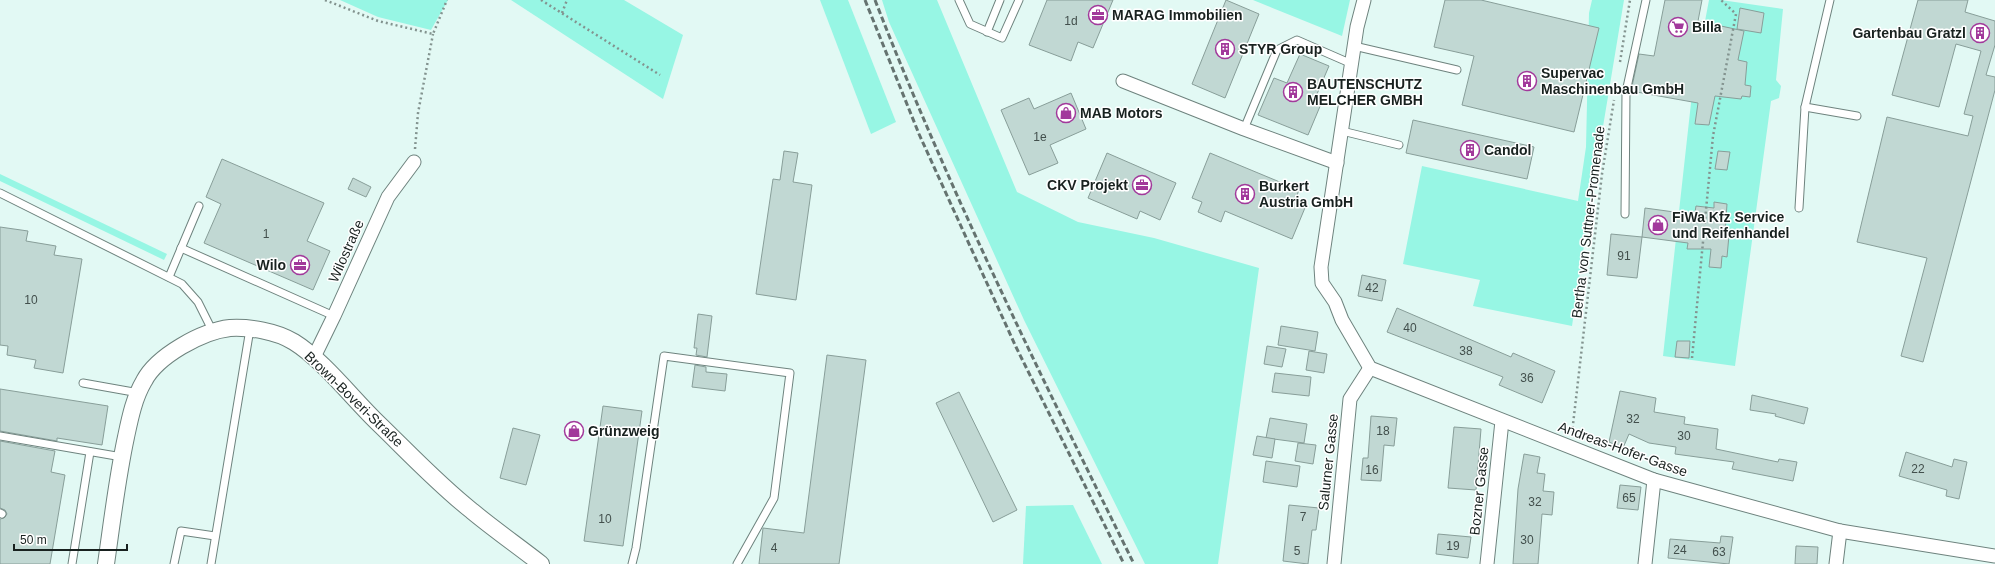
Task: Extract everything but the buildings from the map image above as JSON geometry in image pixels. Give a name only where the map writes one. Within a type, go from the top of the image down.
[{"type":"street","points":[[1364,0],[1354,46],[1322,257],[1322,283],[1335,302],[1342,320],[1370,368]]},
{"type":"street","points":[[1123,81],[1244,129],[1337,163]]},
{"type":"street","name":"Wilostraße","points":[[314,356],[334,316],[388,197],[414,162]]},
{"type":"street","name":"Brown-Boveri-Straße","points":[[106,564],[122,457],[132,410],[144,381],[157,363],[175,350],[213,332],[229,328],[250,328],[293,341],[314,356],[356,402],[446,489],[541,564]]},
{"type":"street","name":"Andreas-Hofer-Gasse","points":[[1370,368],[1654,480],[1840,532],[1992,558]]},
{"type":"street","name":"Salurner Gasse","points":[[1334,564],[1350,399],[1370,368]]},
{"type":"street","name":"Bozner Gasse","points":[[1487,564],[1502,421]]},
{"type":"street","points":[[1645,564],[1654,480]]},
{"type":"street","points":[[1836,564],[1840,532]]},
{"type":"lane","points":[[987,32],[1000,0]]},
{"type":"lane","points":[[960,1],[970,24],[1002,38],[1019,0]]},
{"type":"lane","points":[[1625,214],[1626,92],[1646,0]]},
{"type":"lane","points":[[1799,208],[1805,107],[1830,0]]},
{"type":"lane","points":[[1244,129],[1277,50],[1297,40],[1352,64]]},
{"type":"lane","points":[[1354,46],[1457,70]]},
{"type":"lane","points":[[1805,107],[1857,116]]},
{"type":"lane","points":[[1342,132],[1399,145]]},
{"type":"lane","points":[[0,193],[182,284],[198,302],[213,332]]},
{"type":"lane","points":[[169,277],[199,206]]},
{"type":"lane","points":[[181,248],[334,316]]},
{"type":"lane","points":[[211,564],[250,328]]},
{"type":"lane","points":[[632,564],[636,548],[664,356],[790,373],[774,498],[737,564]]},
{"type":"lane","points":[[83,383],[139,392]]},
{"type":"lane","points":[[0,436],[122,457]]},
{"type":"lane","points":[[72,564],[90,452]]},
{"type":"lane","points":[[174,564],[181,531],[215,536]]},
{"type":"path","points":[[325,0],[378,21],[434,34]]},
{"type":"path","points":[[414,162],[418,113],[434,34],[446,0]]},
{"type":"path","points":[[541,0],[660,75]]},
{"type":"path","points":[[562,13],[567,0]]},
{"type":"path","points":[[1619,68],[1630,0]]},
{"type":"path","points":[[1692,358],[1713,136],[1736,14],[1722,0]]},
{"type":"path","name":"Bertha von Suttner-Promenade","points":[[1570,447],[1602,174],[1614,98]]},
{"type":"green space","points":[[340,0],[448,0],[431,30],[378,17]]},
{"type":"green space","points":[[511,0],[624,0],[683,35],[663,99]]},
{"type":"green space","points":[[820,0],[848,0],[896,122],[871,134]]},
{"type":"green space","points":[[882,0],[937,0],[1017,192],[1078,222],[1154,238],[1259,268],[1218,564],[1145,564],[1024,320],[889,22]]},
{"type":"green space","points":[[1253,0],[1350,0],[1342,36]]},
{"type":"green space","points":[[1592,0],[1624,0],[1590,205],[1572,326],[1473,306],[1480,280],[1403,264],[1422,166],[1578,201],[1586,147],[1589,13]]},
{"type":"green space","points":[[1709,0],[1721,0],[1783,9],[1776,80],[1781,86],[1779,98],[1771,101],[1735,366],[1663,356],[1693,85]]},
{"type":"green space","points":[[0,174],[167,254],[164,260],[0,181]]},
{"type":"green space","points":[[1073,505],[1102,564],[1023,564],[1026,506]]},
{"type":"railway","points":[[865,0],[919,134],[1016,347],[1124,564]]},
{"type":"railway","points":[[875,0],[934,143],[998,285],[1134,564]]},
{"type":"place","name":"MARAG Immobilien","points":[[1098,15]]},
{"type":"place","name":"Billa","points":[[1678,27]]},
{"type":"place","name":"Gartenbau Gratzl","points":[[1980,33]]},
{"type":"place","name":"STYR Group","points":[[1225,49]]},
{"type":"place","name":"Supervac Maschinenbau GmbH","points":[[1527,81]]},
{"type":"place","name":"BAUTENSCHUTZ MELCHER GMBH","points":[[1293,92]]},
{"type":"place","name":"MAB Motors","points":[[1066,113]]},
{"type":"place","name":"Candol","points":[[1470,150]]},
{"type":"place","name":"CKV Projekt","points":[[1142,185]]},
{"type":"place","name":"Burkert Austria GmbH","points":[[1245,194]]},
{"type":"place","name":"FiWa Kfz Service und Reifenhandel","points":[[1658,225]]},
{"type":"place","name":"Wilo","points":[[300,265]]},
{"type":"place","name":"Grünzweig","points":[[574,431]]}]
